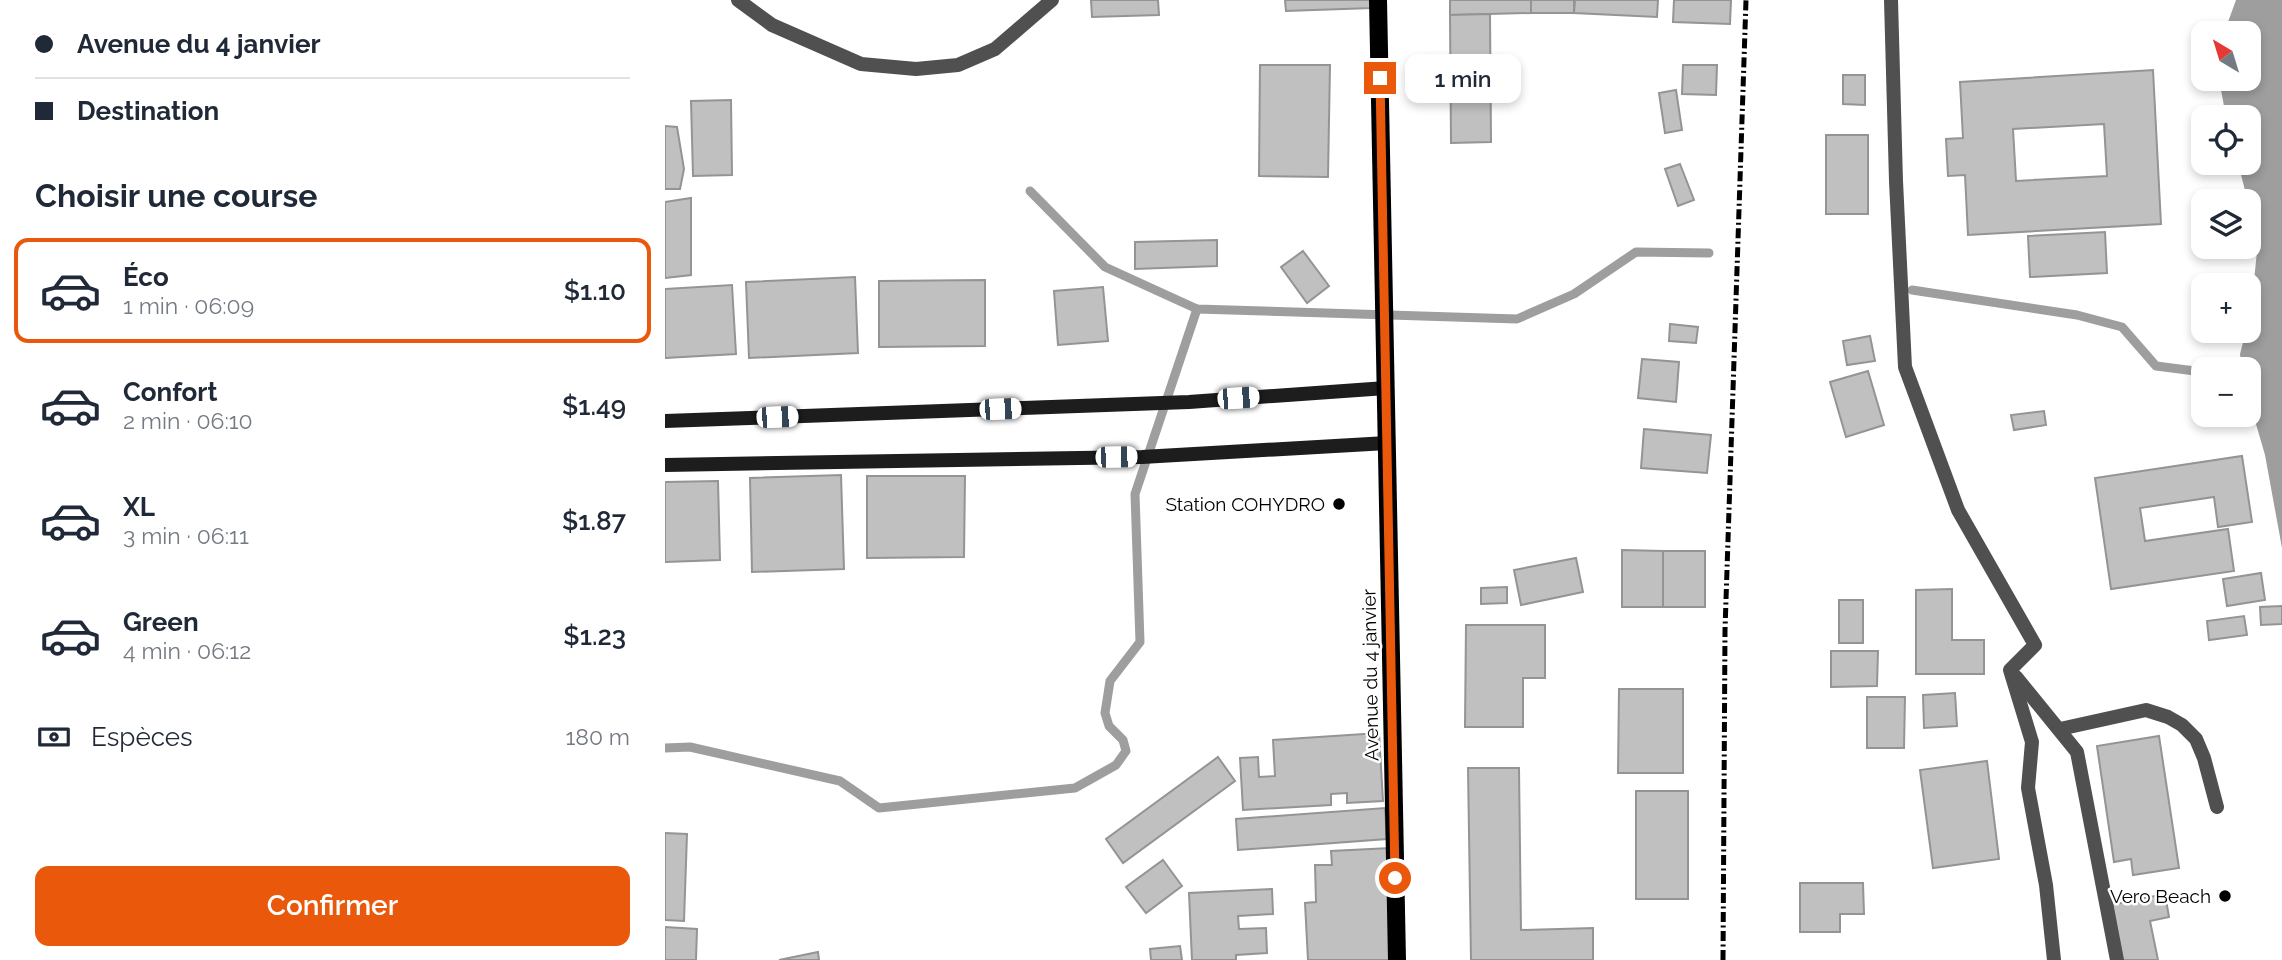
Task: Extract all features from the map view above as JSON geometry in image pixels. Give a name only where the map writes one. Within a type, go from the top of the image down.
[{"type":"main road","name":"Avenue du 4 janvier","points":[[1378,0],[1397,960]]},
{"type":"street","points":[[738,0],[772,25],[861,64],[916,69],[958,65],[995,49],[1052,0]]},
{"type":"street","points":[[1891,0],[1896,181],[1906,367],[1958,510],[2035,645],[2010,670]]},
{"type":"street","points":[[665,421],[1189,402],[1386,388]]},
{"type":"street","points":[[665,465],[1142,457],[1387,443]]},
{"type":"street","points":[[2010,670],[2077,752],[2117,960]]},
{"type":"street","points":[[2010,670],[2032,742],[2027,782],[2046,885],[2054,960]]},
{"type":"street","points":[[2060,729],[2146,709],[2168,717],[2182,725],[2196,739],[2217,807]]},
{"type":"shaded area","points":[[2236,0],[2282,0],[2282,548],[2265,455],[2257,427],[2261,427],[2261,357],[2240,357],[2240,354],[2243,343],[2261,343],[2261,273],[2255,273],[2256,259],[2261,259],[2261,189],[2245,189],[2241,175],[2261,175],[2261,105],[2224,105],[2221,91],[2261,91],[2261,21],[2228,21]]},
{"type":"building","points":[[1091,0],[1158,0],[1159,15],[1092,17]]},
{"type":"building","points":[[1285,0],[1372,0],[1372,8],[1286,11]]},
{"type":"building","points":[[1450,0],[1531,0],[1531,13],[1450,15]]},
{"type":"building","points":[[1531,0],[1574,0],[1574,13],[1531,13]]},
{"type":"building","points":[[1575,0],[1658,0],[1657,17],[1574,13]]},
{"type":"building","points":[[1674,0],[1731,0],[1730,24],[1673,22]]},
{"type":"building","points":[[1490,14],[1491,142],[1451,143],[1450,15]]},
{"type":"building","points":[[1260,65],[1330,65],[1328,177],[1259,176]]},
{"type":"building","points":[[1683,65],[1717,65],[1716,95],[1682,94]]},
{"type":"building","points":[[2153,70],[2161,224],[1968,235],[1965,175],[1948,176],[1946,139],[1963,138],[1960,82]],"holes":[[[2104,124],[2107,176],[2016,181],[2013,129]]]},
{"type":"building","points":[[1843,75],[1865,75],[1865,105],[1843,104]]},
{"type":"building","points":[[1676,90],[1682,130],[1665,133],[1659,93]]},
{"type":"building","points":[[731,100],[732,175],[693,176],[691,101]]},
{"type":"building","points":[[665,126],[677,127],[684,169],[680,189],[665,189]]},
{"type":"building","points":[[1826,135],[1868,135],[1868,214],[1826,214]]},
{"type":"building","points":[[1680,164],[1694,200],[1678,206],[1665,169]]},
{"type":"building","points":[[691,198],[691,275],[665,278],[665,202]]},
{"type":"building","points":[[2105,232],[2107,273],[2030,277],[2028,236]]},
{"type":"building","points":[[1217,240],[1217,266],[1135,269],[1135,242]]},
{"type":"building","points":[[1303,251],[1329,286],[1307,303],[1281,267]]},
{"type":"building","points":[[855,277],[858,353],[749,358],[746,282]]},
{"type":"building","points":[[985,280],[985,346],[879,347],[879,281]]},
{"type":"building","points":[[732,285],[736,354],[665,358],[665,289]]},
{"type":"building","points":[[1103,287],[1108,341],[1058,345],[1054,291]]},
{"type":"building","points":[[1670,324],[1698,327],[1696,343],[1669,341]]},
{"type":"building","points":[[1870,336],[1875,361],[1847,365],[1843,341]]},
{"type":"building","points":[[1642,359],[1679,362],[1676,402],[1638,398]]},
{"type":"building","points":[[1868,371],[1884,425],[1846,437],[1830,382]]},
{"type":"building","points":[[2044,411],[2046,425],[2014,430],[2011,415]]},
{"type":"building","points":[[1644,429],[1711,435],[1707,473],[1641,468]]},
{"type":"building","points":[[2242,456],[2252,522],[2218,527],[2214,497],[2140,508],[2145,541],[2228,529],[2234,571],[2111,589],[2095,478]]},
{"type":"building","points":[[841,475],[844,569],[752,572],[750,478]]},
{"type":"building","points":[[867,476],[965,476],[964,557],[867,558]]},
{"type":"building","points":[[718,481],[720,560],[665,562],[665,482]]},
{"type":"building","points":[[1622,550],[1663,551],[1663,607],[1622,607]]},
{"type":"building","points":[[1663,551],[1705,551],[1705,607],[1663,607]]},
{"type":"building","points":[[1576,558],[1583,592],[1521,605],[1514,570]]},
{"type":"building","points":[[2261,573],[2265,600],[2227,606],[2223,579]]},
{"type":"building","points":[[1507,587],[1507,603],[1481,604],[1481,588]]},
{"type":"building","points":[[1952,589],[1952,640],[1984,640],[1984,674],[1916,674],[1916,590]]},
{"type":"building","points":[[1839,600],[1863,600],[1863,643],[1839,643]]},
{"type":"building","points":[[2282,606],[2282,624],[2261,625],[2260,607]]},
{"type":"building","points":[[2244,616],[2247,635],[2209,640],[2207,621]]},
{"type":"building","points":[[1466,625],[1545,625],[1545,678],[1523,678],[1523,727],[1465,727]]},
{"type":"building","points":[[1831,651],[1878,651],[1877,686],[1831,687]]},
{"type":"building","points":[[1619,689],[1683,689],[1683,773],[1618,773]]},
{"type":"building","points":[[1955,693],[1957,726],[1924,728],[1923,695]]},
{"type":"building","points":[[1867,697],[1905,697],[1904,748],[1867,748]]},
{"type":"building","points":[[1379,733],[1383,801],[1347,803],[1347,793],[1331,794],[1331,805],[1243,810],[1240,758],[1258,757],[1259,777],[1275,776],[1273,740]]},
{"type":"building","points":[[2159,736],[2179,868],[2133,875],[2131,859],[2114,862],[2097,746]]},
{"type":"building","points":[[1218,757],[1235,781],[1123,863],[1106,839]]},
{"type":"building","points":[[1987,761],[1999,859],[1933,868],[1920,770]]},
{"type":"building","points":[[1468,768],[1519,768],[1521,930],[1593,928],[1593,960],[1471,960]]},
{"type":"building","points":[[1636,791],[1688,791],[1688,899],[1636,899]]},
{"type":"building","points":[[1385,808],[1387,839],[1238,850],[1236,819]]},
{"type":"building","points":[[665,833],[687,834],[684,921],[665,920]]},
{"type":"building","points":[[1390,848],[1396,960],[1308,960],[1305,903],[1316,902],[1315,865],[1332,865],[1331,851]]},
{"type":"building","points":[[1163,860],[1182,886],[1146,913],[1126,887]]},
{"type":"building","points":[[1800,883],[1863,883],[1864,914],[1840,914],[1840,932],[1800,932]]},
{"type":"building","points":[[1272,889],[1273,914],[1238,916],[1239,929],[1266,928],[1267,953],[1236,955],[1236,960],[1192,960],[1189,893]]},
{"type":"building","points":[[2165,894],[2169,917],[2150,921],[2158,960],[2122,960],[2111,905]]},
{"type":"building","points":[[665,927],[697,929],[696,960],[665,960]]},
{"type":"building","points":[[1180,946],[1182,960],[1151,960],[1150,949]]},
{"type":"building","points":[[818,952],[819,960],[779,960]]},
{"type":"waterway","points":[[1030,191],[1105,267],[1197,309],[1517,319],[1574,294],[1636,252],[1709,253]]},
{"type":"waterway","points":[[1912,290],[2077,315],[2122,327],[2156,366],[2191,370]]},
{"type":"waterway","points":[[665,748],[690,747],[840,781],[879,808],[1075,788],[1116,765],[1126,751],[1123,740],[1109,726],[1105,713],[1110,681],[1140,642],[1135,494],[1197,309]]},
{"type":"railway","points":[[1723,960],[1725,630],[1746,0]]},
{"type":"place","name":"Station COHYDRO","points":[[1339,504]]},
{"type":"place","name":"Vero Beach","points":[[2225,896]]},
{"type":"route","points":[[1380,78],[1395,878]]}]
